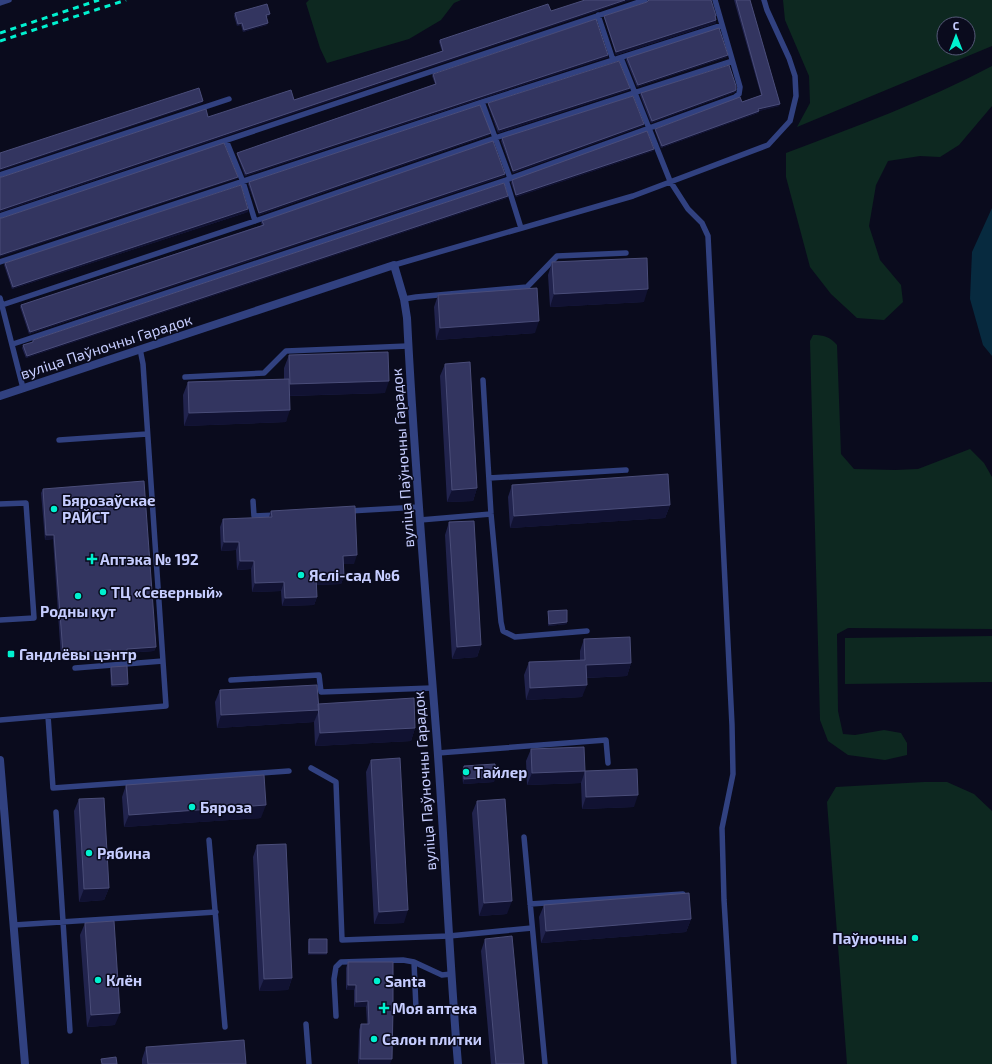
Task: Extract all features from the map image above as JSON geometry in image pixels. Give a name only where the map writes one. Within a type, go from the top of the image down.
[{"type":"street","name":"вуліца Паўночны Гарадок","points":[[0,396],[394,266],[404,299],[408,346],[432,688],[438,753],[451,974],[458,1064]]},
{"type":"street","points":[[0,760],[25,1064]]},
{"type":"lane","points":[[0,3],[9,0]]},
{"type":"lane","points":[[0,216],[645,0]]},
{"type":"lane","points":[[13,344],[508,179],[734,97],[739,94],[740,87],[715,0]]},
{"type":"lane","points":[[394,266],[633,196],[768,145],[790,121],[796,96],[795,76],[789,58],[767,10],[764,0]]},
{"type":"lane","points":[[598,15],[613,60]]},
{"type":"lane","points":[[0,262],[482,102],[722,25]]},
{"type":"lane","points":[[621,58],[670,181],[688,209],[702,223],[708,236],[732,725],[733,774],[722,828],[724,900],[734,1064]]},
{"type":"lane","points":[[2,305],[255,221],[494,138],[732,61]]},
{"type":"lane","points":[[0,175],[229,99]]},
{"type":"lane","points":[[482,102],[508,179],[521,228]]},
{"type":"lane","points":[[226,140],[243,182],[255,221]]},
{"type":"lane","points":[[404,299],[527,287],[557,256],[626,253]]},
{"type":"lane","points":[[0,298],[13,344],[23,388]]},
{"type":"lane","points":[[185,377],[264,373],[286,351],[408,346]]},
{"type":"lane","points":[[0,720],[166,706],[140,349]]},
{"type":"lane","points":[[483,380],[491,514],[503,631],[515,637],[587,631]]},
{"type":"lane","points":[[59,440],[147,434]]},
{"type":"lane","points":[[489,478],[626,470]]},
{"type":"lane","points":[[253,501],[254,516],[286,514]]},
{"type":"lane","points":[[0,504],[26,503],[34,618],[0,620]]},
{"type":"lane","points":[[341,511],[419,507]]},
{"type":"lane","points":[[420,520],[491,514]]},
{"type":"lane","points":[[75,668],[163,661]]},
{"type":"lane","points":[[231,680],[319,675],[321,692],[432,688]]},
{"type":"lane","points":[[48,716],[53,788],[289,770]]},
{"type":"lane","points":[[438,753],[606,740],[608,763]]},
{"type":"lane","points":[[311,768],[336,782],[342,940],[449,936],[532,928]]},
{"type":"lane","points":[[56,812],[70,1031]]},
{"type":"lane","points":[[524,837],[545,1064]]},
{"type":"lane","points":[[209,840],[225,1028]]},
{"type":"lane","points":[[530,904],[682,894]]},
{"type":"lane","points":[[14,926],[216,912]]},
{"type":"lane","points":[[336,1016],[334,979],[336,967],[341,962],[403,960],[414,962],[442,975],[451,974]]},
{"type":"lane","points":[[414,962],[416,1009]]},
{"type":"lane","points":[[306,1024],[309,1064]]},
{"type":"green space","points":[[309,0],[461,0],[454,3],[441,20],[409,39],[327,63],[320,48],[306,3]]},
{"type":"green space","points":[[783,0],[992,0],[992,46],[976,53],[976,16],[936,16],[936,56],[968,56],[797,127],[810,103],[809,76],[785,20]]},
{"type":"green space","points":[[992,66],[992,106],[959,145],[940,157],[920,156],[888,161],[876,185],[869,226],[880,260],[901,285],[903,302],[884,320],[857,318],[831,294],[810,267],[786,177],[786,153],[916,102]]},
{"type":"green space","points":[[813,335],[826,337],[837,345],[841,454],[854,469],[918,469],[970,449],[984,463],[992,477],[992,629],[848,628],[837,634],[838,711],[843,734],[855,735],[884,730],[901,733],[907,743],[907,755],[885,760],[848,755],[828,741],[820,720],[810,341]]},
{"type":"green space","points":[[992,636],[992,682],[845,684],[845,638]]},
{"type":"green space","name":"Паўночны","points":[[947,782],[974,794],[992,811],[992,1064],[847,1064],[827,802],[836,787]]},
{"type":"water","points":[[992,208],[992,356],[983,345],[970,299],[972,252]]},
{"type":"building","points":[[585,0],[625,0],[0,210],[0,177],[206,109],[208,117],[291,90],[294,100],[443,51],[440,40],[548,4],[551,11]]},
{"type":"building","points":[[649,0],[711,0],[716,20],[616,52],[604,16],[647,2]]},
{"type":"building","points":[[736,0],[750,0],[780,104],[758,109],[759,111],[662,146],[655,129],[740,97],[742,102],[762,95]]},
{"type":"building","points":[[267,4],[270,14],[266,15],[268,23],[244,30],[242,23],[238,24],[235,13]]},
{"type":"building","points":[[596,19],[608,55],[246,174],[237,153],[436,84],[433,74]]},
{"type":"building","points":[[719,28],[728,55],[638,85],[627,58]]},
{"type":"building","points":[[619,61],[630,88],[499,130],[488,103]]},
{"type":"building","points":[[729,65],[736,90],[652,121],[641,93]]},
{"type":"building","points":[[199,88],[203,101],[0,169],[0,153]]},
{"type":"building","points":[[633,96],[644,124],[513,171],[502,138]]},
{"type":"building","points":[[480,105],[491,133],[259,213],[249,182]]},
{"type":"building","points":[[647,131],[654,149],[516,195],[512,180]]},
{"type":"building","points":[[493,141],[505,174],[30,332],[21,305],[264,225],[262,221]]},
{"type":"building","points":[[224,143],[238,177],[0,255],[0,218]]},
{"type":"building","points":[[504,183],[508,196],[27,356],[23,345],[33,342],[33,340]]},
{"type":"building","points":[[241,185],[248,209],[13,287],[5,263]]},
{"type":"building","points":[[647,258],[648,289],[554,294],[552,262]]},
{"type":"building","points":[[537,288],[539,321],[440,328],[438,295]]},
{"type":"building","points":[[388,352],[389,381],[290,384],[289,355]]},
{"type":"building","points":[[470,362],[477,488],[452,490],[445,364]]},
{"type":"building","points":[[289,379],[290,410],[189,413],[188,382]]},
{"type":"building","points":[[668,474],[670,505],[514,516],[512,485]]},
{"type":"building","name":"ТЦ «Северный»","points":[[144,481],[156,647],[127,649],[127,655],[111,657],[111,650],[63,653],[54,535],[46,535],[43,489]]},
{"type":"building","points":[[355,506],[357,555],[343,556],[344,576],[316,577],[317,597],[285,598],[284,582],[255,583],[254,561],[240,561],[239,542],[224,542],[223,519],[272,517],[271,511]]},
{"type":"building","points":[[474,521],[481,645],[457,647],[449,522]]},
{"type":"building","points":[[567,610],[567,622],[549,624],[548,611]]},
{"type":"building","points":[[630,637],[631,663],[586,665],[587,685],[530,688],[529,662],[585,660],[584,639]]},
{"type":"building","points":[[127,666],[128,684],[112,685],[111,667]]},
{"type":"building","points":[[317,685],[319,710],[221,715],[220,690]]},
{"type":"building","points":[[414,698],[415,728],[320,733],[318,704]]},
{"type":"building","points":[[584,747],[585,771],[532,773],[531,749]]},
{"type":"building","points":[[400,758],[408,910],[379,912],[371,760]]},
{"type":"building","points":[[495,764],[496,777],[464,779],[464,766]]},
{"type":"building","points":[[637,769],[638,795],[586,797],[585,771]]},
{"type":"building","points":[[264,775],[266,805],[129,815],[126,785]]},
{"type":"building","name":"Рябина","points":[[104,798],[109,888],[84,889],[79,799]]},
{"type":"building","points":[[505,799],[512,901],[484,903],[477,801]]},
{"type":"building","points":[[286,844],[292,978],[264,979],[257,845]]},
{"type":"building","points":[[689,893],[691,919],[546,931],[544,905]]},
{"type":"building","name":"Клён","points":[[114,921],[120,1013],[91,1015],[85,923]]},
{"type":"building","points":[[512,936],[524,1064],[496,1064],[485,939]]},
{"type":"building","points":[[309,939],[327,939],[327,953],[309,953]]},
{"type":"building","points":[[348,962],[393,962],[392,1059],[360,1059],[361,1024],[369,1024],[368,1001],[356,1002],[356,985],[348,985]]},
{"type":"building","points":[[244,1040],[246,1064],[148,1064],[146,1047]]},
{"type":"building","points":[[116,1057],[117,1064],[102,1064],[101,1059]]},
{"type":"railway","points":[[0,33],[99,0]]},
{"type":"railway","points":[[0,41],[126,0]]},
{"type":"place","name":"Бярозаўскае РАЙСТ","points":[[54,509]]},
{"type":"place","name":"Аптэка № 192","points":[[92,559]]},
{"type":"place","name":"Яслі-сад №6","points":[[301,575]]},
{"type":"place","name":"ТЦ «Северный»","points":[[103,592]]},
{"type":"place","name":"Родны кут","points":[[78,596]]},
{"type":"place","name":"Гандлёвы цэнтр","points":[[11,654]]},
{"type":"place","name":"Тайлер","points":[[466,772]]},
{"type":"place","name":"Бяроза","points":[[192,807]]},
{"type":"place","name":"Рябина","points":[[89,853]]},
{"type":"place","name":"Паўночны","points":[[915,938]]},
{"type":"place","name":"Клён","points":[[98,980]]},
{"type":"place","name":"Santa","points":[[377,981]]},
{"type":"place","name":"Моя аптека","points":[[384,1008]]},
{"type":"place","name":"Салон плитки","points":[[374,1039]]}]
